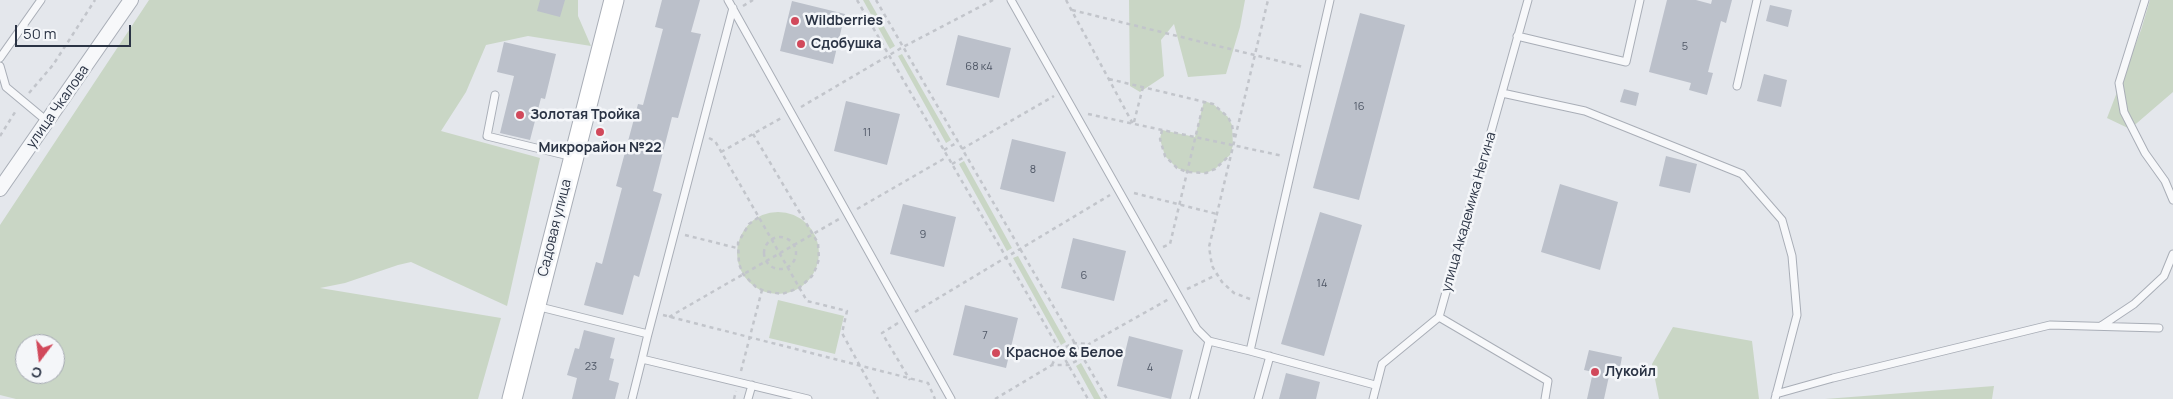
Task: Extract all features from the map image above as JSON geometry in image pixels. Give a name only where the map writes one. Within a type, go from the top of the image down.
[{"type":"street","name":"улица Чкалова","points":[[0,189],[131,0]]},
{"type":"street","name":"Садовая улица","points":[[512,399],[614,0]]},
{"type":"lane","points":[[0,58],[41,0]]},
{"type":"lane","points":[[728,0],[951,399]]},
{"type":"lane","points":[[1011,0],[1197,329],[1209,341],[1375,384]]},
{"type":"lane","points":[[1250,351],[1330,0]]},
{"type":"lane","name":"улица Академика Негина","points":[[1439,318],[1528,0]]},
{"type":"lane","points":[[1517,36],[1626,62],[1640,0]]},
{"type":"lane","points":[[1736,86],[1756,0]]},
{"type":"lane","points":[[2145,0],[2118,83],[2124,112],[2145,153],[2165,181],[2173,200]]},
{"type":"lane","points":[[632,399],[733,8]]},
{"type":"lane","points":[[0,66],[6,87],[48,122]]},
{"type":"lane","points":[[1502,93],[1585,110],[1742,174],[1782,220],[1792,256],[1797,314],[1776,397]]},
{"type":"lane","points":[[495,95],[487,136],[573,158]]},
{"type":"lane","points":[[2102,326],[2134,304],[2164,276],[2173,254]]},
{"type":"lane","points":[[535,306],[648,334]]},
{"type":"lane","points":[[1373,399],[1375,384],[1382,364],[1439,318],[1548,381],[1545,399]]},
{"type":"lane","points":[[1776,397],[1833,378],[2050,324],[2159,328]]},
{"type":"lane","points":[[1194,399],[1209,341]]},
{"type":"lane","points":[[1258,399],[1270,356]]},
{"type":"lane","points":[[642,359],[808,399]]},
{"type":"lane","points":[[748,399],[752,385]]},
{"type":"path","points":[[0,136],[22,101],[53,64],[95,0]]},
{"type":"path","points":[[744,6],[753,0]]},
{"type":"path","points":[[857,0],[1088,399]]},
{"type":"path","points":[[876,0],[1106,399]]},
{"type":"path","points":[[721,152],[903,47],[993,0]]},
{"type":"path","points":[[1066,0],[1133,124]]},
{"type":"path","points":[[1261,302],[1234,293],[1217,275],[1212,266],[1209,248],[1268,0]]},
{"type":"path","points":[[1072,10],[1314,69]]},
{"type":"path","points":[[1109,79],[1204,100],[1213,104],[1228,117],[1232,125],[1233,145],[1230,155],[1215,169],[1206,173],[1187,172],[1177,168],[1165,156],[1160,139],[1162,130]]},
{"type":"path","points":[[1133,124],[1143,87]]},
{"type":"path","points":[[962,150],[1062,91]]},
{"type":"path","points":[[1153,251],[1170,244],[1204,100]]},
{"type":"path","points":[[1074,111],[1294,158]]},
{"type":"path","points":[[700,133],[715,141],[807,301],[848,311],[842,333],[878,399]]},
{"type":"path","points":[[753,134],[814,234],[819,250],[816,268],[812,276],[799,288],[782,294],[762,290],[743,274],[739,264],[737,248],[742,233],[759,217]]},
{"type":"path","points":[[944,150],[958,142]]},
{"type":"path","points":[[952,164],[966,156]]},
{"type":"path","points":[[669,317],[948,157]]},
{"type":"path","points":[[910,380],[882,332],[1019,248],[1119,190],[1217,214]]},
{"type":"path","points":[[674,232],[737,248]]},
{"type":"path","points":[[781,237],[791,240],[796,257],[789,267],[777,270],[765,262],[764,247],[772,239],[781,237]]},
{"type":"path","points":[[1052,365],[1059,350],[1074,343],[1089,344],[1178,294],[1217,275]]},
{"type":"path","points":[[734,399],[762,290]]},
{"type":"path","points":[[653,313],[910,380],[928,383],[935,399]]},
{"type":"path","points":[[995,399],[1052,365],[1068,365],[1082,358],[1089,344]]},
{"type":"green space","points":[[149,0],[578,0],[578,16],[591,46],[528,36],[486,45],[466,92],[441,131],[540,158],[507,306],[411,262],[345,283],[320,288],[501,318],[478,399],[16,399],[0,395],[0,225]]},
{"type":"green space","points":[[863,0],[869,0],[895,46],[890,49]]},
{"type":"green space","points":[[1129,0],[1245,0],[1240,27],[1226,74],[1188,77],[1174,24],[1161,40],[1164,76],[1140,92],[1130,86]]},
{"type":"green space","points":[[2150,0],[2173,0],[2173,92],[2130,129],[2107,118],[2141,30]]},
{"type":"green space","points":[[902,54],[951,140],[946,143],[898,56]]},
{"type":"green space","points":[[1204,101],[1213,104],[1228,117],[1232,125],[1233,145],[1230,155],[1215,169],[1206,173],[1187,172],[1177,168],[1165,156],[1160,139],[1162,130],[1195,137]]},
{"type":"green space","points":[[964,161],[1012,248],[1007,251],[959,164]]},
{"type":"green space","points":[[778,212],[794,215],[807,224],[816,237],[819,253],[816,269],[807,282],[794,291],[778,294],[762,291],[749,282],[740,269],[737,253],[740,237],[749,224],[762,215]]},
{"type":"green space","points":[[1018,256],[1066,342],[1061,345],[1013,258]]},
{"type":"green space","points":[[778,300],[844,316],[835,354],[769,338]]},
{"type":"green space","points":[[1673,327],[1752,341],[1759,399],[1659,399],[1652,364]]},
{"type":"green space","points":[[1081,363],[1101,399],[1094,399],[1076,366]]},
{"type":"green space","points":[[1994,386],[1992,399],[1825,399]]},
{"type":"building","points":[[540,0],[565,0],[560,17],[537,11]]},
{"type":"building","points":[[662,0],[700,0],[691,32],[701,34],[678,118],[672,117],[653,191],[662,194],[639,277],[634,275],[623,315],[584,305],[596,262],[602,264],[622,188],[616,186],[638,104],[643,105],[663,29],[655,27]]},
{"type":"building","points":[[1667,0],[1696,0],[1711,4],[1712,0],[1732,0],[1726,23],[1721,21],[1708,72],[1713,73],[1707,95],[1689,90],[1691,83],[1649,72]]},
{"type":"building","points":[[792,1],[845,14],[833,64],[780,51]]},
{"type":"building","points":[[1770,5],[1792,10],[1788,27],[1766,21]]},
{"type":"building","points":[[1360,13],[1405,25],[1359,200],[1313,188]]},
{"type":"building","points":[[958,35],[1011,48],[999,98],[946,85]]},
{"type":"building","points":[[504,42],[556,54],[545,99],[541,98],[530,140],[500,133],[514,76],[497,72]]},
{"type":"building","points":[[1764,74],[1787,80],[1781,107],[1757,101]]},
{"type":"building","points":[[1624,89],[1639,93],[1636,106],[1620,102]]},
{"type":"building","points":[[846,101],[900,114],[887,165],[834,151]]},
{"type":"building","points":[[1012,139],[1066,152],[1054,202],[1000,189]]},
{"type":"building","points":[[1666,156],[1697,164],[1690,193],[1659,186]]},
{"type":"building","points":[[1560,184],[1618,202],[1600,270],[1541,252]]},
{"type":"building","points":[[903,204],[956,217],[944,267],[890,254]]},
{"type":"building","points":[[1320,212],[1362,225],[1324,356],[1281,344]]},
{"type":"building","points":[[1073,238],[1126,251],[1114,301],[1061,288]]},
{"type":"building","points":[[965,305],[1018,318],[1006,368],[953,355]]},
{"type":"building","points":[[584,330],[615,338],[610,358],[614,359],[609,380],[619,383],[615,399],[572,399],[577,378],[567,375],[575,348],[579,349]]},
{"type":"building","points":[[1129,336],[1183,350],[1171,399],[1117,386]]},
{"type":"building","points":[[1589,350],[1622,357],[1618,378],[1609,376],[1604,399],[1587,399],[1593,372],[1584,370]]},
{"type":"building","points":[[1286,373],[1320,382],[1316,399],[1279,399]]},
{"type":"place","name":"Wildberries","points":[[795,21]]},
{"type":"place","name":"Сдобушка","points":[[801,44]]},
{"type":"place","name":"Золотая Тройка","points":[[520,115]]},
{"type":"place","name":"Микрорайон №22","points":[[600,132]]},
{"type":"place","name":"Красное & Белое","points":[[996,353]]},
{"type":"place","name":"Лукойл","points":[[1595,372]]}]
